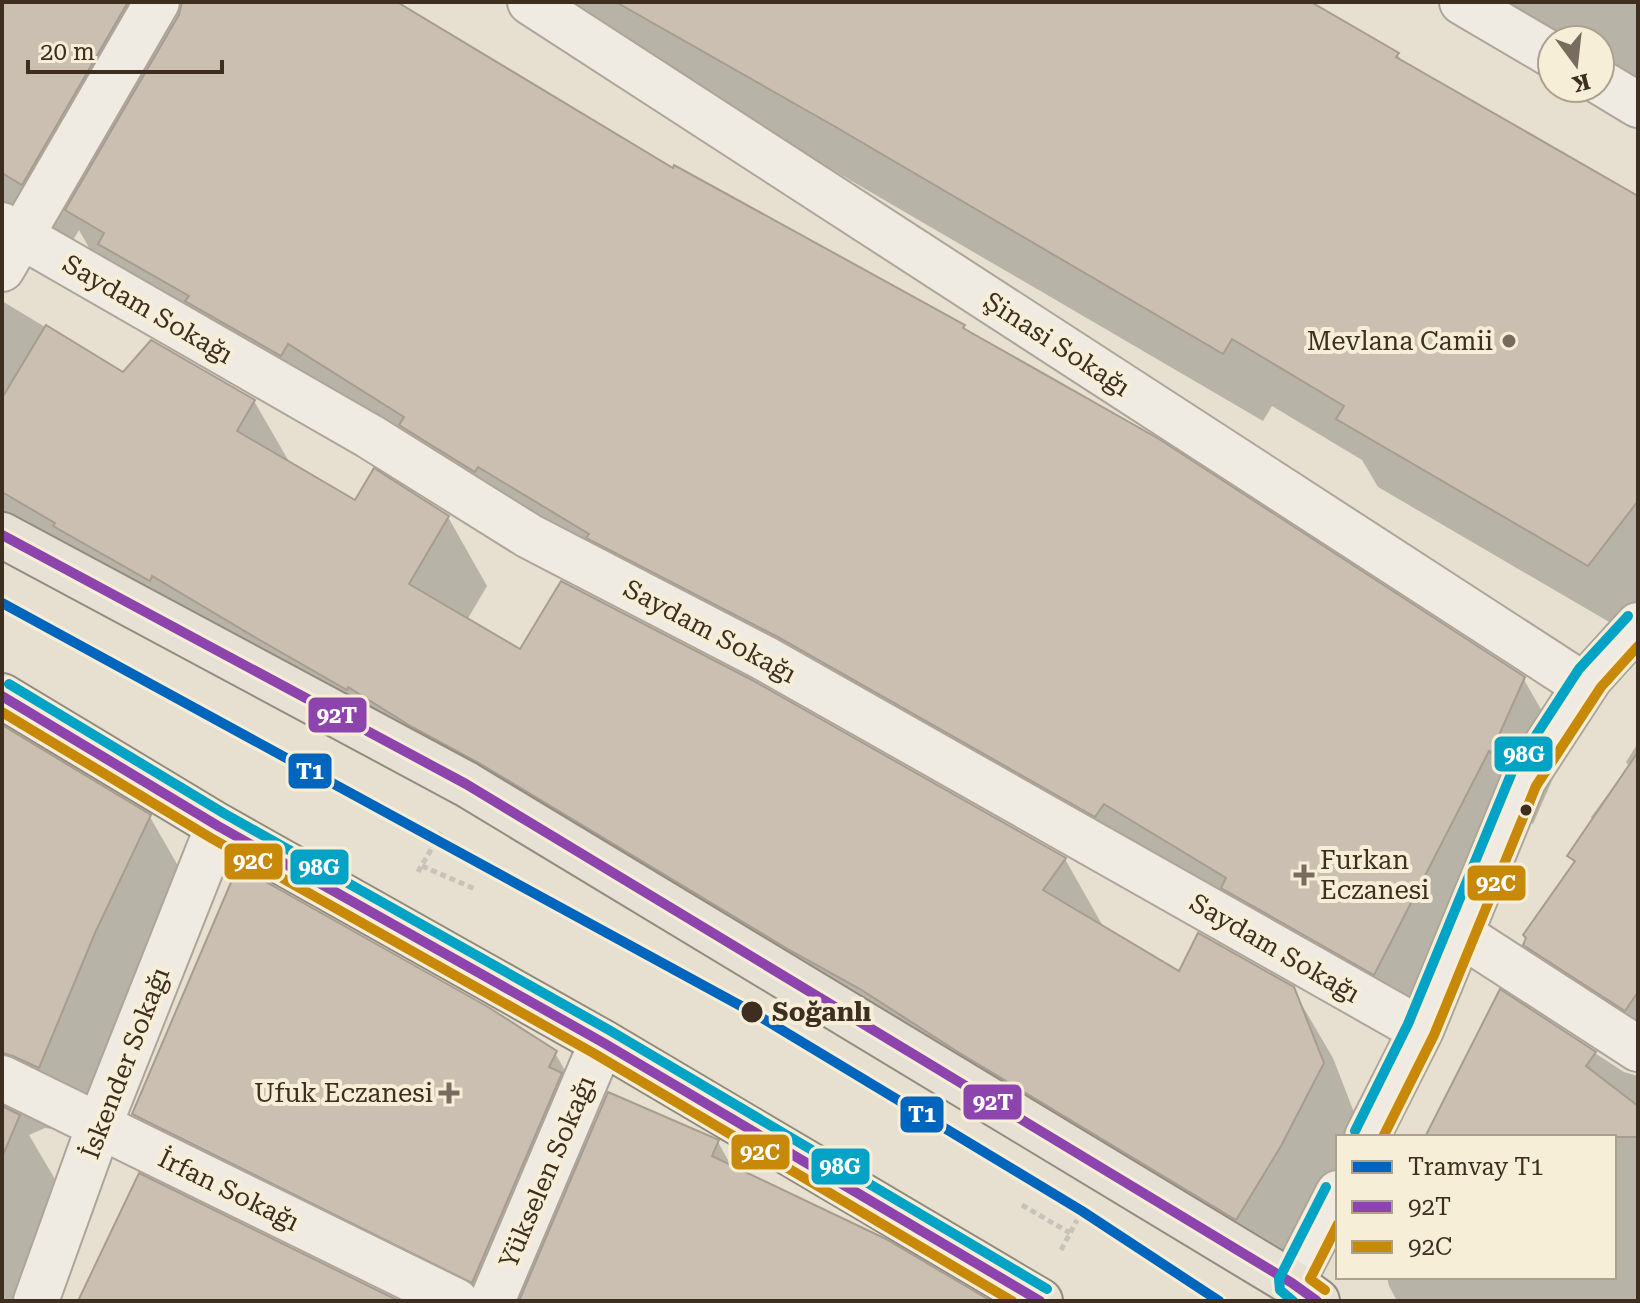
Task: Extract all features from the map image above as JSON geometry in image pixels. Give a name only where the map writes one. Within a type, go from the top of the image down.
[{"type":"main road","points":[[2,535],[466,784],[1304,1292]]},
{"type":"main road","points":[[2,696],[218,826],[602,1042],[1036,1298]]},
{"type":"street","points":[[9,243],[157,2]]},
{"type":"street","name":"Şinasi Sokağı","points":[[530,2],[1585,686]]},
{"type":"street","points":[[1462,2],[1536,46]]},
{"type":"street","points":[[1616,92],[1638,105]]},
{"type":"street","name":"Saydam Sokağı","points":[[9,243],[369,436],[529,536],[764,658],[1421,1030]]},
{"type":"street","points":[[1368,1135],[1421,1030],[1524,779],[1585,686],[1638,625]]},
{"type":"street","name":"İskender Sokağı","points":[[36,1301],[99,1126],[218,826]]},
{"type":"street","points":[[1462,935],[1638,1049]]},
{"type":"street","name":"Yükselen Sokağı","points":[[492,1301],[602,1042]]},
{"type":"street","name":"İrfan Sokağı","points":[[2,1078],[456,1301]]},
{"type":"street","points":[[1304,1292],[1336,1199]]},
{"type":"path","points":[[391,922],[466,784]]},
{"type":"path","points":[[422,866],[475,889]]},
{"type":"path","points":[[1036,1298],[1104,1170]]},
{"type":"path","points":[[1022,1205],[1070,1233]]},
{"type":"building","points":[[2,2],[128,2],[22,185],[2,173]]},
{"type":"building","points":[[182,2],[397,2],[673,168],[674,165],[965,325],[963,328],[1159,439],[1525,677],[1491,753],[1489,751],[1374,975],[1221,888],[1226,878],[1104,804],[1095,817],[776,636],[586,538],[589,534],[478,467],[475,472],[399,425],[404,417],[288,344],[281,356],[185,301],[189,296],[98,244],[104,233],[65,210],[179,15]]},
{"type":"building","points":[[616,2],[1311,2],[1399,53],[1396,57],[1638,196],[1638,501],[1588,566],[1336,419],[1344,406],[1232,339],[1223,354]]},
{"type":"building","points":[[46,325],[123,372],[151,340],[255,400],[237,431],[355,500],[374,468],[449,516],[409,584],[520,649],[561,581],[752,680],[1066,858],[1043,890],[1179,971],[1198,933],[1294,987],[1324,1063],[1281,1146],[1236,1220],[860,989],[791,951],[479,763],[152,576],[150,581],[53,526],[55,523],[2,492],[2,398]]},
{"type":"building","points":[[2,725],[151,815],[95,933],[39,1068],[2,1053]]},
{"type":"building","points":[[1638,752],[1638,992],[1625,1011],[1523,945],[1526,938],[1523,935],[1575,861],[1567,856]]},
{"type":"building","points":[[238,866],[488,1007],[557,1051],[549,1067],[562,1073],[472,1283],[132,1114]]},
{"type":"building","points":[[1500,989],[1596,1052],[1586,1066],[1638,1106],[1638,1137],[1426,1135]]},
{"type":"building","points":[[608,1092],[719,1140],[712,1156],[886,1239],[991,1301],[519,1301]]},
{"type":"building","points":[[2,1106],[20,1115],[3,1155],[2,1155]]},
{"type":"building","points":[[139,1173],[399,1301],[78,1301]]},
{"type":"tram line","name":"T1","points":[[2,603],[752,1012],[1082,1211],[1219,1301]]},
{"type":"transit line","name":"92T","points":[[2,535],[466,784],[1292,1283],[1317,1301]]},
{"type":"transit line","name":"98G","points":[[1355,1131],[1408,1024],[1512,772],[1579,669],[1628,616]]},
{"type":"transit line","name":"92C","points":[[1384,1135],[1434,1035],[1536,786],[1601,687],[1638,646]]},
{"type":"transit line","name":"98G","points":[[9,684],[225,814],[609,1030],[1047,1289]]},
{"type":"transit line","name":"92T","points":[[2,696],[218,826],[602,1042],[1040,1301]]},
{"type":"transit line","name":"92C","points":[[2,712],[211,838],[595,1054],[1012,1301]]},
{"type":"transit line","name":"98G","points":[[1293,1301],[1280,1290],[1279,1279],[1326,1187]]},
{"type":"transit line","name":"92C","points":[[1325,1290],[1310,1279],[1336,1228]]},
{"type":"place","name":"Mevlana Camii","points":[[1509,341]]},
{"type":"place","name":"Furkan Eczanesi","points":[[1304,875]]},
{"type":"place","name":"Soğanlı","points":[[752,1012]]},
{"type":"place","name":"Ufuk Eczanesi","points":[[449,1093]]}]
